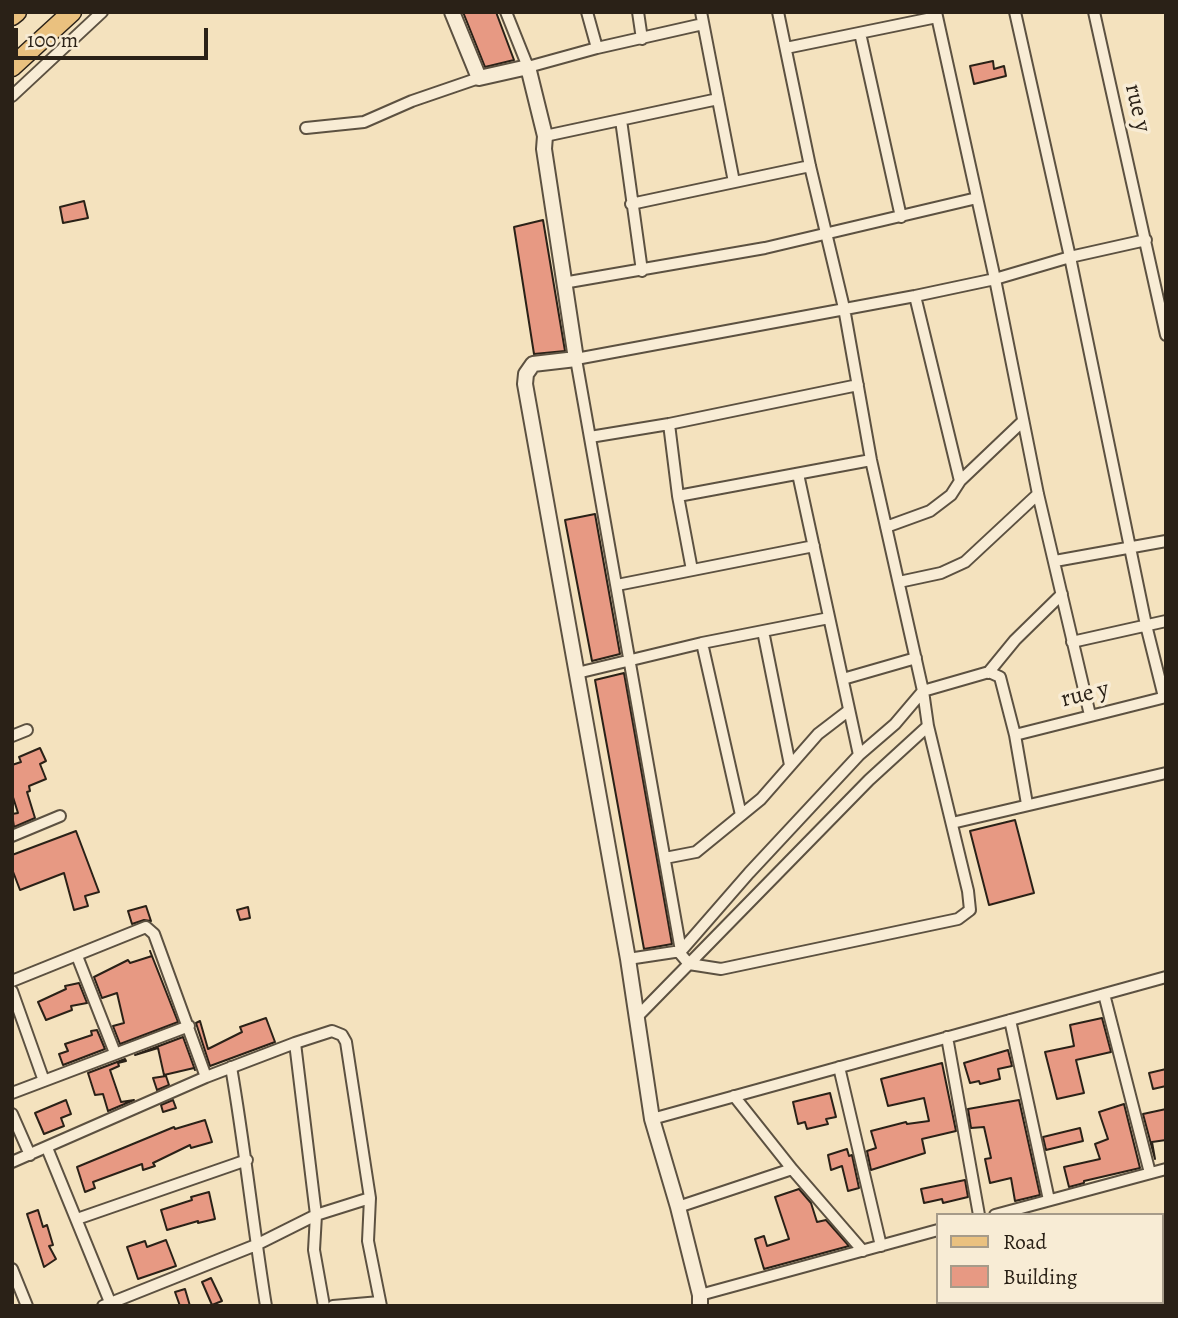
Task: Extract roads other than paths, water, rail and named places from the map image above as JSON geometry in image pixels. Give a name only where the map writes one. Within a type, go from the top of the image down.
[{"type":"main road","points":[[12,16],[17,12]]},
{"type":"main road","points":[[12,67],[71,14]]},
{"type":"street","points":[[452,12],[479,78]]},
{"type":"street","points":[[506,12],[528,67],[545,136],[544,149],[563,283],[665,858],[679,951],[688,964],[721,969],[958,919],[970,910],[968,891],[928,726],[916,658],[871,460],[844,308],[810,166],[778,12]]},
{"type":"street","points":[[587,12],[597,48]]},
{"type":"street","points":[[638,12],[642,39]]},
{"type":"street","points":[[1015,12],[1070,257],[1146,625],[1165,697]]},
{"type":"street","name":"rue y","points":[[1094,12],[1166,335]]},
{"type":"street","points":[[12,96],[100,13]]},
{"type":"street","points":[[71,14],[90,24]]},
{"type":"street","points":[[786,48],[937,14],[995,279],[1022,422],[1090,715]]},
{"type":"street","points":[[306,128],[364,121],[479,78],[642,39],[702,18],[734,182]]},
{"type":"street","points":[[860,33],[901,217]]},
{"type":"street","points":[[545,136],[718,99]]},
{"type":"street","points":[[621,120],[642,271]]},
{"type":"street","points":[[631,204],[810,166]]},
{"type":"street","points":[[563,283],[765,248],[977,198]]},
{"type":"street","points":[[936,1231],[700,1300],[678,1207],[652,1119],[628,959],[525,384],[526,374],[533,364],[703,337],[915,296],[995,279],[1070,257],[1146,240]]},
{"type":"street","points":[[915,296],[960,481]]},
{"type":"street","points":[[590,437],[858,386]]},
{"type":"street","points":[[886,527],[930,511],[951,495],[960,481],[1022,422]]},
{"type":"street","points":[[669,424],[678,496],[692,570]]},
{"type":"street","points":[[678,496],[871,460]]},
{"type":"street","points":[[798,474],[859,755]]},
{"type":"street","points":[[899,582],[941,573],[965,562],[1038,495]]},
{"type":"street","points":[[1055,561],[1166,541]]},
{"type":"street","points":[[617,585],[814,546]]},
{"type":"street","points":[[988,673],[1015,640],[1062,594]]},
{"type":"street","points":[[577,673],[702,643],[829,618]]},
{"type":"street","points":[[1072,642],[1166,621]]},
{"type":"street","points":[[763,631],[790,765]]},
{"type":"street","points":[[702,643],[741,815]]},
{"type":"street","points":[[842,679],[916,658]]},
{"type":"street","points":[[628,959],[679,951],[859,755],[895,724],[923,691],[988,673],[1000,677],[1015,735],[1027,804]]},
{"type":"street","name":"rue y","points":[[1015,735],[1165,697]]},
{"type":"street","points":[[665,858],[696,852],[761,799],[818,734],[848,710]]},
{"type":"street","points":[[637,1017],[869,780],[928,726]]},
{"type":"street","points":[[12,736],[27,730]]},
{"type":"street","points":[[952,823],[1166,773]]},
{"type":"street","points":[[12,836],[60,816]]},
{"type":"street","points":[[12,981],[146,927],[154,933],[206,1077]]},
{"type":"street","points":[[77,956],[115,1053]]},
{"type":"street","points":[[652,1119],[1166,977]]},
{"type":"street","points":[[12,991],[44,1081]]},
{"type":"street","points":[[1104,994],[1150,1173]]},
{"type":"street","points":[[1010,1020],[1049,1200]]},
{"type":"street","points":[[12,1093],[189,1026]]},
{"type":"street","points":[[12,1162],[206,1077],[332,1031],[342,1035],[346,1042],[370,1198],[368,1241],[381,1304],[332,1306]]},
{"type":"street","points":[[947,1037],[979,1213]]},
{"type":"street","points":[[295,1043],[316,1215],[314,1250],[324,1306]]},
{"type":"street","points":[[839,1067],[881,1246]]},
{"type":"street","points":[[231,1068],[247,1160],[266,1306]]},
{"type":"street","points":[[734,1096],[792,1169],[863,1251]]},
{"type":"street","points":[[12,1114],[30,1155]]},
{"type":"street","points":[[47,1148],[77,1219],[107,1304],[256,1245],[316,1215],[370,1198]]},
{"type":"street","points":[[77,1219],[247,1160]]},
{"type":"street","points":[[678,1207],[792,1169]]},
{"type":"street","points":[[1002,1213],[1166,1169]]},
{"type":"street","points":[[12,1269],[27,1306]]}]
